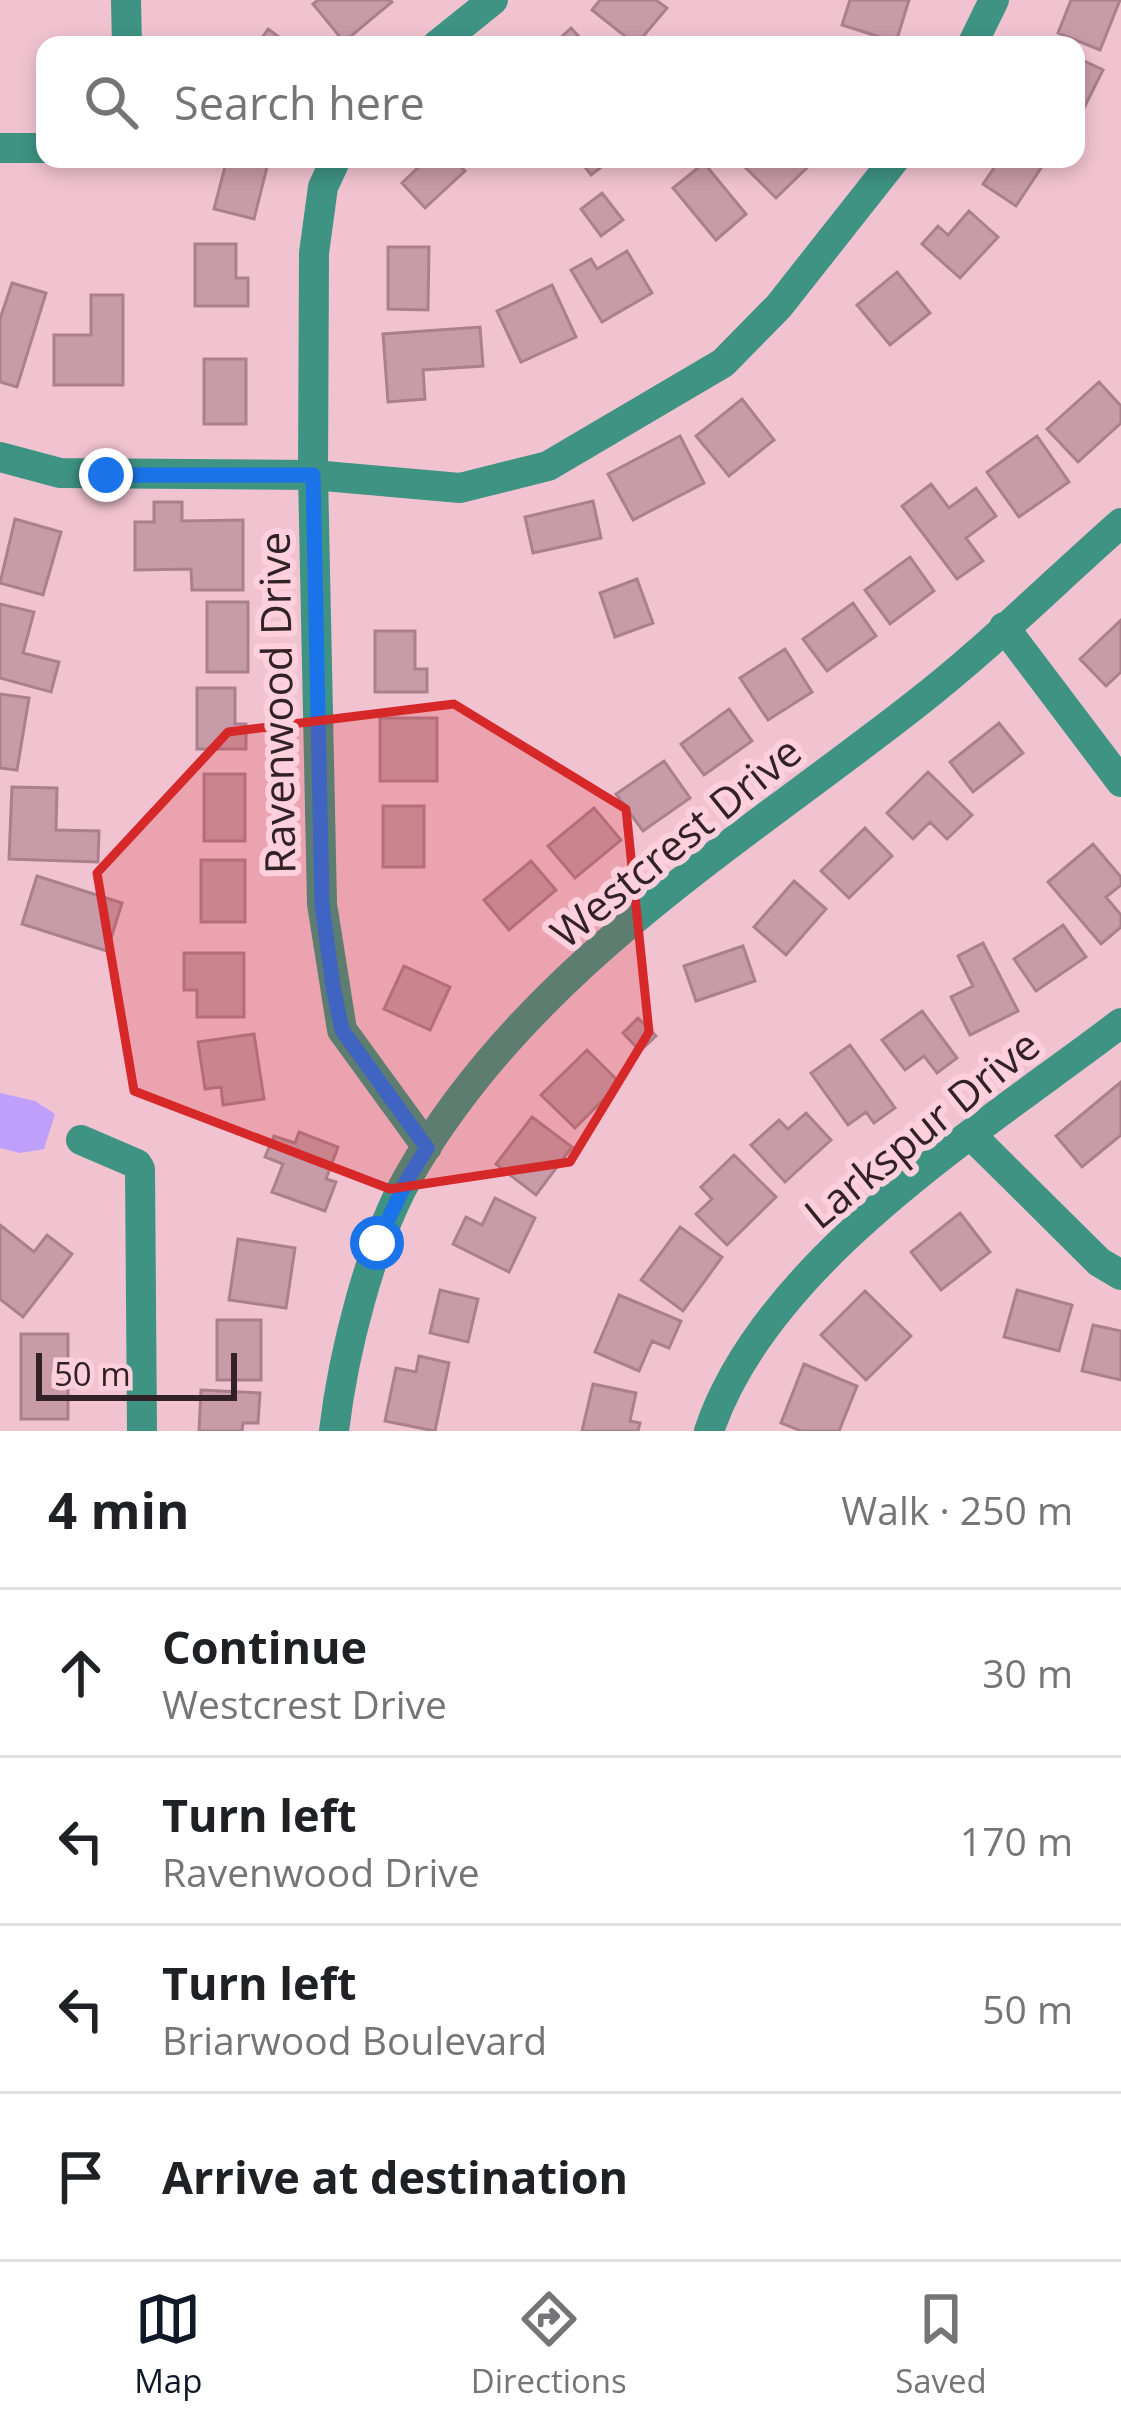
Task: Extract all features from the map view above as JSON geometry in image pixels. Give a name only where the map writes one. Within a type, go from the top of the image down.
[{"type":"street","points":[[126,0],[127,36]]},
{"type":"street","points":[[448,36],[493,0]]},
{"type":"street","points":[[976,36],[994,0]]},
{"type":"street","points":[[0,148],[36,148]]},
{"type":"street","name":"Ravenwood Drive","points":[[332,168],[323,187],[314,253],[313,475],[322,904],[342,1030],[427,1148]]},
{"type":"street","points":[[0,457],[60,473],[313,475],[460,488],[548,466],[723,363],[779,306],[888,168]]},
{"type":"street","name":"Westcrest Drive","points":[[334,1431],[377,1243],[407,1180],[460,1097],[607,941],[921,700],[1121,523]]},
{"type":"street","points":[[1004,626],[1121,782]]},
{"type":"street","name":"Larkspur Drive","points":[[709,1431],[737,1370],[811,1271],[863,1219],[1121,1023]]},
{"type":"street","points":[[972,1136],[1099,1262],[1121,1275]]},
{"type":"street","points":[[80,1140],[140,1169],[142,1431]]},
{"type":"highlighted area","points":[[454,704],[626,809],[649,1032],[570,1162],[390,1189],[134,1091],[97,873],[228,732]]},
{"type":"shaded area","points":[[0,1093],[35,1101],[55,1114],[44,1149],[20,1153],[0,1148]]},
{"type":"building","points":[[318,0],[392,2],[351,36],[339,36],[313,4]]},
{"type":"building","points":[[600,0],[656,0],[667,8],[644,36],[625,36],[592,10]]},
{"type":"building","points":[[850,0],[909,0],[898,36],[877,36],[842,25]]},
{"type":"building","points":[[1071,0],[1120,0],[1100,50],[1085,44],[1085,36],[1058,33]]},
{"type":"building","points":[[1085,61],[1103,70],[1085,106]]},
{"type":"building","points":[[225,168],[267,168],[254,219],[214,209]]},
{"type":"building","points":[[418,168],[465,171],[425,208],[402,183]]},
{"type":"building","points":[[698,168],[708,168],[746,214],[716,240],[673,188]]},
{"type":"building","points":[[746,168],[807,168],[776,198]]},
{"type":"building","points":[[994,168],[1041,168],[1016,206],[983,184]]},
{"type":"building","points":[[602,193],[623,220],[601,236],[581,209]]},
{"type":"building","points":[[969,211],[998,237],[960,278],[922,244],[938,226],[948,235]]},
{"type":"building","points":[[195,244],[236,244],[236,278],[248,278],[248,306],[195,306]]},
{"type":"building","points":[[388,247],[429,247],[428,310],[388,309]]},
{"type":"building","points":[[627,251],[652,293],[602,322],[571,270],[591,259],[597,269]]},
{"type":"building","points":[[897,272],[930,313],[890,345],[857,305]]},
{"type":"building","points":[[12,283],[46,293],[17,387],[0,382],[0,319]]},
{"type":"building","points":[[552,285],[576,337],[521,362],[497,311]]},
{"type":"building","points":[[91,295],[123,295],[123,385],[54,385],[54,335],[91,335]]},
{"type":"building","points":[[480,327],[483,366],[423,370],[425,399],[388,402],[383,334]]},
{"type":"building","points":[[204,359],[246,359],[246,424],[204,424]]},
{"type":"building","points":[[1099,382],[1121,406],[1121,423],[1078,462],[1047,429]]},
{"type":"building","points":[[742,399],[774,440],[729,476],[696,436]]},
{"type":"building","points":[[680,436],[704,483],[633,520],[608,474]]},
{"type":"building","points":[[1037,436],[1069,482],[1019,517],[987,472]]},
{"type":"building","points":[[931,484],[949,508],[976,488],[996,516],[966,538],[983,561],[957,579],[902,506]]},
{"type":"building","points":[[593,501],[601,538],[533,553],[525,517]]},
{"type":"building","points":[[154,502],[182,502],[182,521],[243,520],[243,590],[192,590],[191,569],[135,570],[135,522],[154,522]]},
{"type":"building","points":[[15,519],[61,532],[43,595],[0,583]]},
{"type":"building","points":[[910,557],[934,591],[890,624],[865,590]]},
{"type":"building","points":[[637,579],[653,623],[615,637],[600,593]]},
{"type":"building","points":[[207,602],[248,602],[248,672],[207,672]]},
{"type":"building","points":[[853,603],[876,636],[827,671],[803,639]]},
{"type":"building","points":[[0,604],[34,612],[23,653],[59,662],[51,692],[0,678]]},
{"type":"building","points":[[1121,620],[1121,672],[1106,686],[1080,659]]},
{"type":"building","points":[[375,631],[415,631],[415,669],[427,669],[427,692],[375,692]]},
{"type":"building","points":[[785,649],[812,692],[768,720],[740,678]]},
{"type":"building","points":[[197,688],[235,688],[235,724],[246,724],[246,749],[197,749]]},
{"type":"building","points":[[0,694],[29,698],[17,770],[0,768]]},
{"type":"building","points":[[729,709],[752,741],[704,775],[681,744]]},
{"type":"building","points":[[380,718],[437,718],[437,781],[380,781]]},
{"type":"building","points":[[999,723],[1023,753],[973,792],[950,762]]},
{"type":"building","points":[[664,761],[690,798],[643,831],[616,794]]},
{"type":"building","points":[[928,772],[972,815],[947,839],[930,822],[913,839],[887,813]]},
{"type":"building","points":[[204,774],[245,774],[245,841],[204,841]]},
{"type":"building","points":[[12,787],[57,788],[56,830],[99,831],[98,862],[9,859]]},
{"type":"building","points":[[383,806],[424,806],[424,867],[383,867]]},
{"type":"building","points":[[594,808],[621,840],[575,878],[548,846]]},
{"type":"building","points":[[865,828],[892,856],[849,898],[821,871]]},
{"type":"building","points":[[1093,844],[1121,877],[1121,885],[1106,897],[1121,915],[1121,927],[1101,944],[1048,882]]},
{"type":"building","points":[[201,860],[245,860],[245,922],[201,922]]},
{"type":"building","points":[[531,861],[556,890],[509,930],[484,900]]},
{"type":"building","points":[[37,876],[122,903],[107,951],[22,924]]},
{"type":"building","points":[[794,881],[826,909],[786,955],[754,927]]},
{"type":"building","points":[[1063,925],[1086,957],[1036,991],[1014,959]]},
{"type":"building","points":[[983,943],[1018,1011],[970,1035],[951,997],[973,986],[958,956]]},
{"type":"building","points":[[743,946],[755,981],[696,1001],[684,966]]},
{"type":"building","points":[[184,953],[244,953],[244,1017],[197,1017],[197,990],[184,990]]},
{"type":"building","points":[[404,966],[450,987],[430,1030],[384,1009]]},
{"type":"building","points":[[922,1011],[957,1058],[937,1073],[924,1056],[905,1070],[882,1040]]},
{"type":"building","points":[[638,1018],[656,1036],[640,1051],[623,1033]]},
{"type":"building","points":[[254,1034],[264,1099],[223,1105],[221,1087],[205,1089],[198,1042]]},
{"type":"building","points":[[850,1045],[895,1108],[874,1123],[866,1112],[848,1125],[811,1073]]},
{"type":"building","points":[[587,1050],[620,1083],[575,1128],[541,1095]]},
{"type":"building","points":[[1121,1082],[1121,1135],[1082,1167],[1056,1136]]},
{"type":"building","points":[[806,1113],[831,1140],[785,1182],[751,1145],[779,1120],[788,1129]]},
{"type":"building","points":[[532,1117],[572,1147],[536,1195],[496,1164]]},
{"type":"building","points":[[299,1132],[338,1147],[326,1179],[336,1182],[325,1211],[272,1192],[283,1164],[265,1157],[274,1136],[295,1143]]},
{"type":"building","points":[[734,1155],[776,1197],[727,1245],[696,1214],[712,1199],[701,1187]]},
{"type":"building","points":[[495,1198],[535,1218],[509,1272],[453,1244],[466,1217],[482,1225]]},
{"type":"building","points":[[960,1213],[990,1252],[941,1290],[911,1252]]},
{"type":"building","points":[[0,1225],[34,1252],[47,1235],[72,1254],[23,1317],[0,1299]]},
{"type":"building","points":[[680,1227],[722,1257],[683,1311],[641,1280]]},
{"type":"building","points":[[238,1239],[295,1248],[286,1308],[229,1300]]},
{"type":"building","points":[[440,1290],[478,1299],[468,1342],[430,1333]]},
{"type":"building","points":[[1017,1290],[1072,1305],[1059,1351],[1004,1337]]},
{"type":"building","points":[[865,1291],[911,1336],[866,1380],[821,1335]]},
{"type":"building","points":[[619,1295],[681,1321],[669,1348],[652,1341],[639,1371],[595,1352]]},
{"type":"building","points":[[217,1320],[261,1320],[261,1380],[217,1380]]},
{"type":"building","points":[[1093,1325],[1121,1331],[1121,1380],[1082,1371]]},
{"type":"building","points":[[21,1334],[68,1334],[68,1419],[21,1419]]},
{"type":"building","points":[[419,1356],[449,1363],[435,1431],[385,1421],[396,1368],[416,1372]]},
{"type":"building","points":[[804,1364],[857,1386],[839,1431],[801,1431],[781,1423]]},
{"type":"building","points":[[593,1384],[636,1393],[630,1421],[640,1423],[638,1431],[582,1431]]},
{"type":"building","points":[[201,1390],[260,1393],[258,1423],[243,1423],[242,1431],[199,1431]]},
{"type":"route","points":[[106,475],[313,475],[322,904],[333,987],[342,1030],[427,1148],[377,1243]]}]
